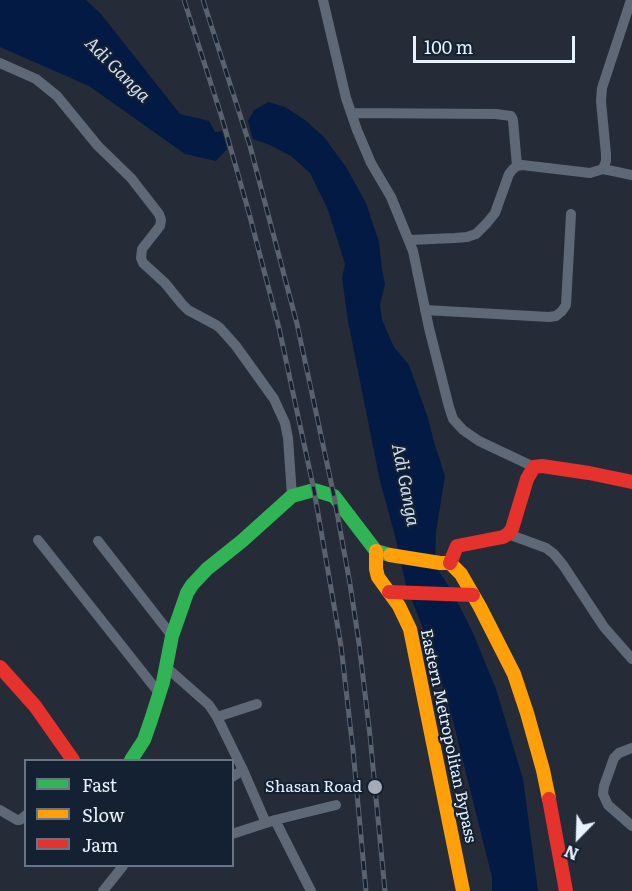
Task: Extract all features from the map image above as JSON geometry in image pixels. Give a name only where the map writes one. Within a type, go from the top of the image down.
[{"type":"main road","points":[[445,563],[457,546],[508,534],[512,529],[527,479],[534,467],[542,466],[589,473],[632,482]]},
{"type":"main road","name":"Eastern Metropolitan Bypass","points":[[292,496],[314,490],[337,498],[376,551],[378,577],[394,592],[410,628],[463,891]]},
{"type":"main road","points":[[131,759],[144,740],[166,667],[172,636],[187,593],[207,569],[292,496]]},
{"type":"main road","points":[[376,551],[445,563],[461,574],[473,595],[514,674],[527,713],[543,770],[566,891]]},
{"type":"main road","points":[[394,592],[473,595]]},
{"type":"main road","points":[[0,667],[35,706],[72,759]]},
{"type":"street","points":[[323,0],[346,98],[362,145],[391,197],[398,219],[409,240],[453,419],[463,430],[479,441],[534,467]]},
{"type":"street","points":[[603,169],[606,154],[602,88],[630,0]]},
{"type":"street","points":[[0,63],[36,79],[57,96],[98,146],[131,178],[159,214],[160,226],[142,249],[143,263],[165,283],[188,310],[220,328],[273,399],[285,423],[288,438],[292,496]]},
{"type":"street","points":[[352,113],[511,116],[518,166]]},
{"type":"street","points":[[409,240],[467,237],[476,234],[495,213],[509,174],[518,166],[590,173],[603,169],[632,175]]},
{"type":"street","points":[[425,310],[556,316],[566,304],[571,214]]},
{"type":"street","points":[[508,534],[546,548],[554,554],[604,627],[632,659]]},
{"type":"street","points":[[38,540],[159,693]]},
{"type":"street","points":[[98,541],[172,636]]},
{"type":"street","points":[[166,667],[199,695],[217,717],[270,821],[311,891]]},
{"type":"street","points":[[217,717],[257,704]]},
{"type":"street","points":[[632,748],[619,753],[614,758],[603,794],[608,805],[632,826]]},
{"type":"street","points":[[234,776],[243,770]]},
{"type":"street","points":[[234,833],[270,821],[336,805]]},
{"type":"street","points":[[0,810],[16,820],[24,817]]},
{"type":"street","points":[[103,891],[122,867]]},
{"type":"water","name":"Adi Ganga","points":[[0,0],[86,0],[101,14],[180,114],[209,121],[215,132],[222,131],[227,149],[216,161],[185,154],[89,86],[0,47]]},
{"type":"water","name":"Adi Ganga","points":[[269,102],[285,107],[305,120],[324,137],[346,167],[366,203],[379,242],[385,284],[380,305],[382,320],[394,347],[409,365],[445,476],[436,532],[435,565],[453,593],[473,633],[496,689],[523,779],[538,891],[492,891],[492,877],[453,721],[435,659],[406,585],[380,481],[348,321],[342,278],[345,264],[328,210],[310,173],[291,156],[253,139],[248,121],[254,110]]},
{"type":"railway","points":[[184,0],[222,118],[249,213],[279,328],[314,490],[341,646],[366,891]]},
{"type":"railway","points":[[203,0],[250,146],[297,324],[334,496],[359,643],[385,891]]},
{"type":"traffic: fast","points":[[132,759],[144,740],[151,720],[163,682],[172,636],[187,593],[207,569],[292,496],[314,490],[334,496],[376,551],[390,555]]},
{"type":"traffic: slow","points":[[376,551],[378,577],[399,606],[410,629],[463,891]]},
{"type":"traffic: slow","points":[[390,555],[450,563],[461,574],[514,674],[543,770],[549,799]]},
{"type":"traffic: jam","points":[[450,563],[457,546],[508,534],[512,529],[527,479],[534,467],[542,466],[589,473],[632,482]]},
{"type":"traffic: jam","points":[[389,592],[473,595]]},
{"type":"traffic: jam","points":[[0,667],[35,706],[72,759]]},
{"type":"traffic: jam","points":[[549,799],[566,891]]},
{"type":"place","name":"Shasan Road","points":[[375,787]]}]
